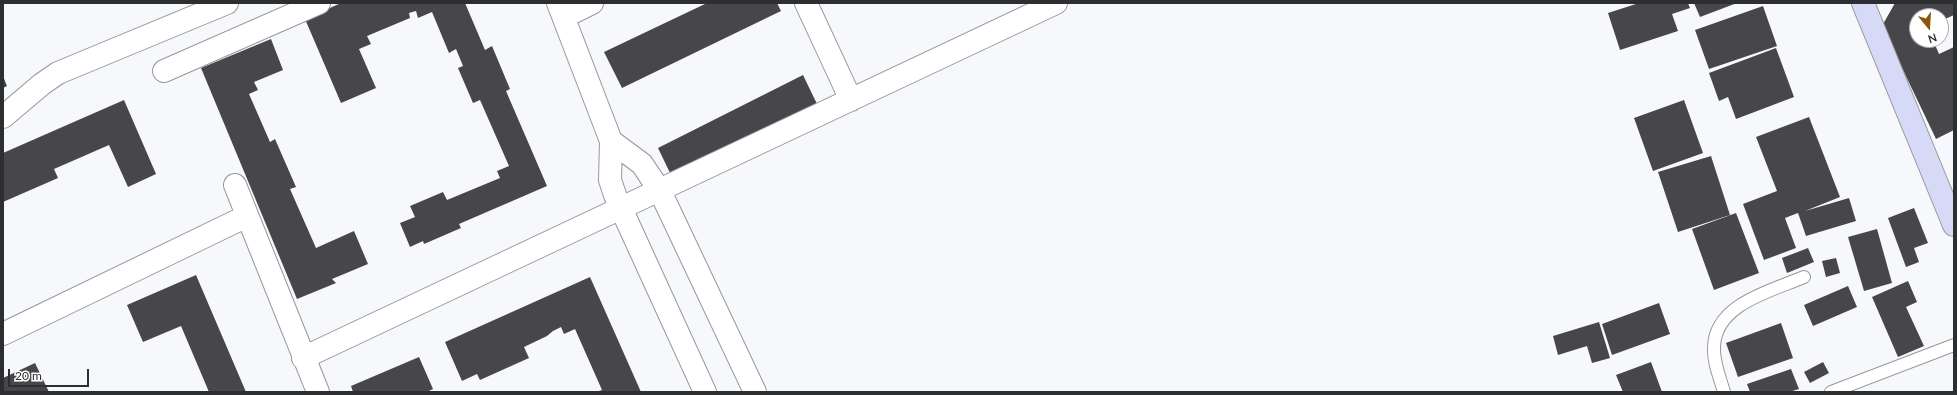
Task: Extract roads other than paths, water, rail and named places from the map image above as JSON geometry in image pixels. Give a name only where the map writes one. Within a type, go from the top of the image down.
[{"type":"main road","points":[[1863,3],[1954,225]]},
{"type":"street","points":[[3,116],[58,73],[227,3]]},
{"type":"street","points":[[164,71],[319,3]]},
{"type":"street","points":[[592,3],[561,10],[611,141],[610,180],[621,209],[705,392]]},
{"type":"street","points":[[806,3],[851,100]]},
{"type":"street","points":[[303,358],[1056,3]]},
{"type":"street","points":[[611,141],[642,164],[660,191],[755,392]]},
{"type":"street","points":[[235,186],[303,358],[318,392]]},
{"type":"street","points":[[3,334],[247,216]]},
{"type":"lane","points":[[1724,392],[1715,359],[1714,347],[1715,335],[1720,324],[1736,307],[1804,277]]},
{"type":"lane","points":[[1832,392],[1954,345]]}]
